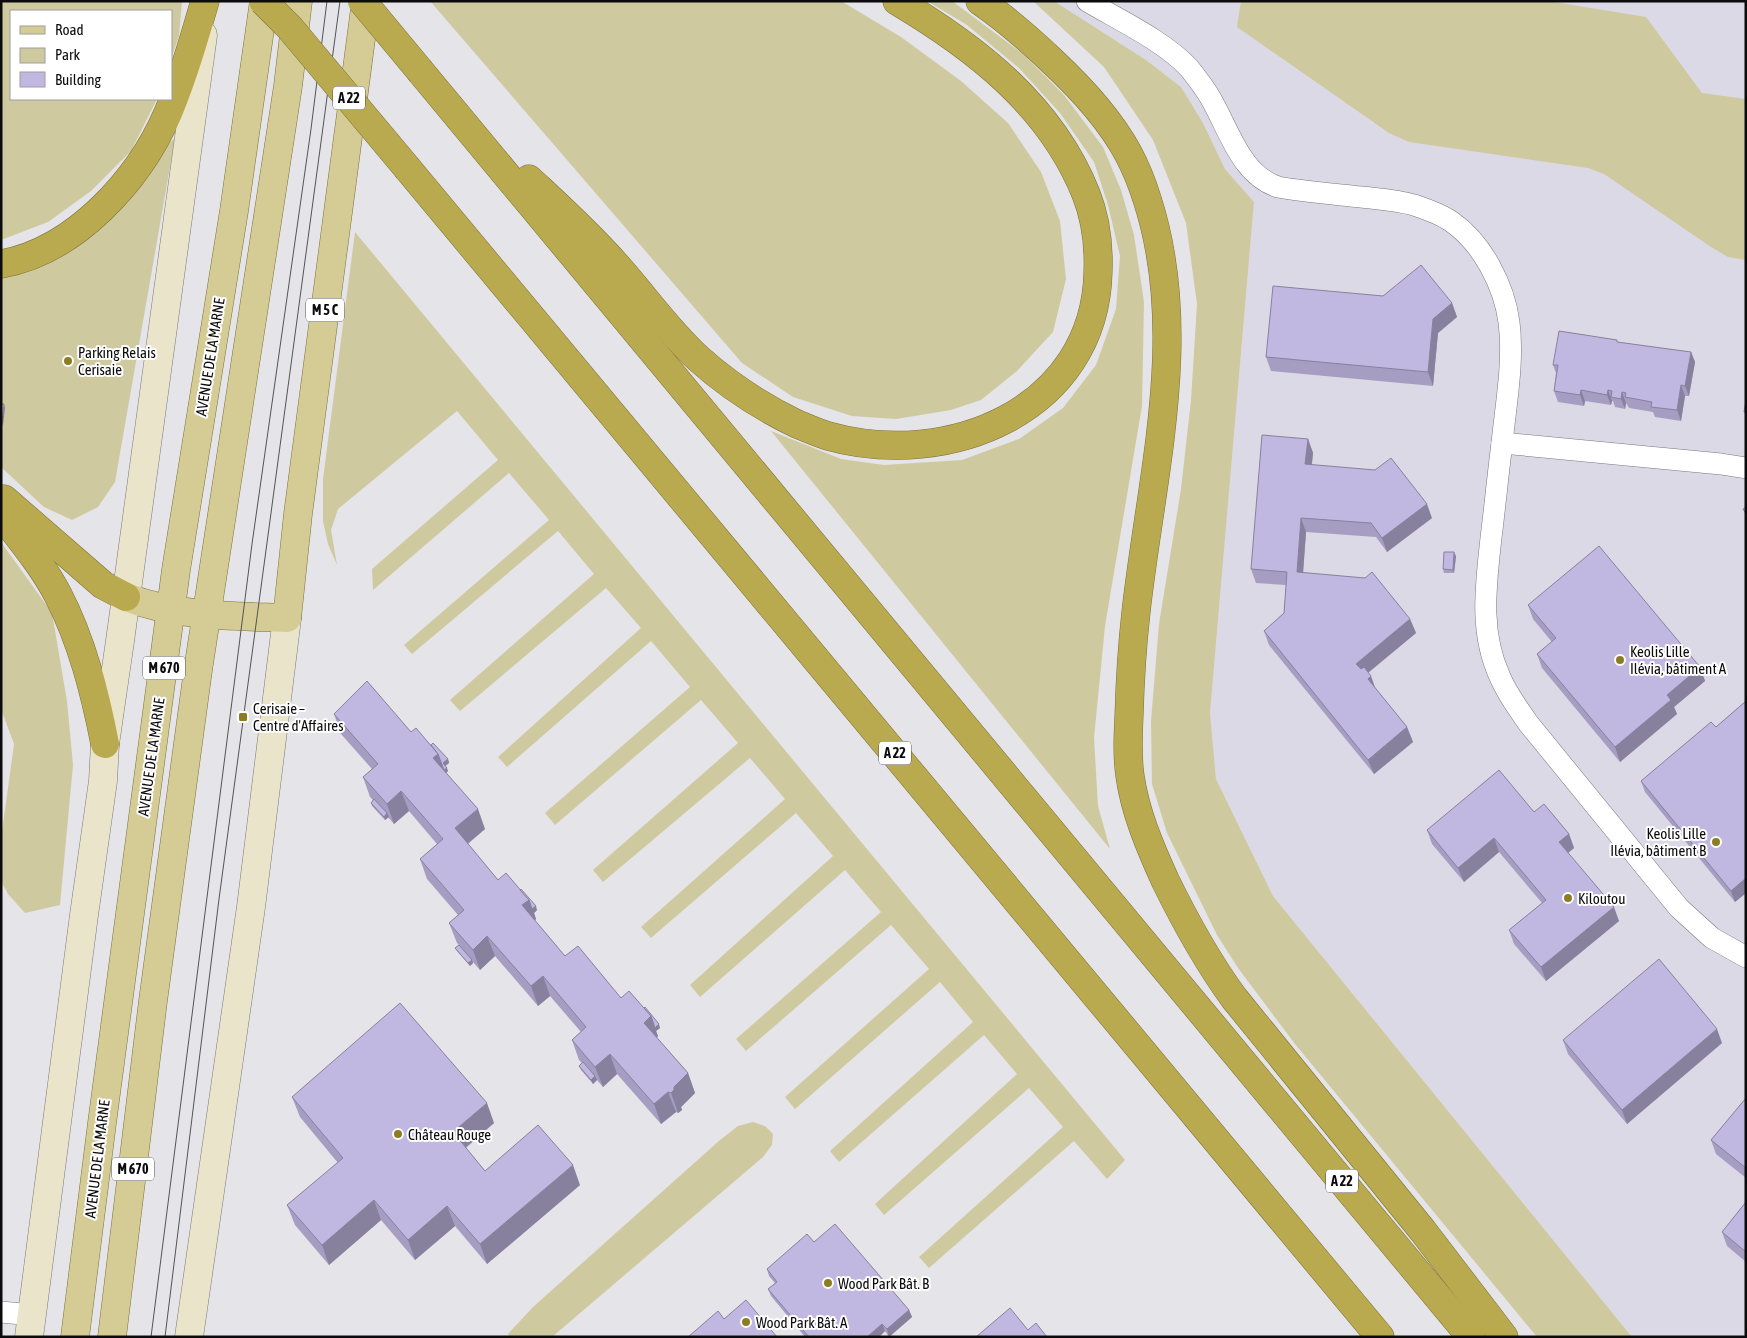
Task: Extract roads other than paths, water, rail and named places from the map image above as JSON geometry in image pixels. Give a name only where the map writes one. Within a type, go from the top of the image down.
[{"type":"highway","points":[[1,264],[36,253],[70,235],[99,211],[127,182],[150,147],[168,114],[206,1]]},
{"type":"highway","points":[[263,1],[290,28]]},
{"type":"highway","name":"A 22","points":[[268,1],[1380,1337]]},
{"type":"highway","name":"A 22","points":[[364,1],[1472,1337]]},
{"type":"highway","points":[[466,125],[530,180],[590,237],[698,358],[736,389],[761,405],[795,423],[827,436],[861,443],[898,445],[936,442],[966,435],[997,424],[1021,412],[1043,395],[1063,375],[1088,332],[1095,304],[1098,285],[1097,235],[1087,196],[1079,177],[1058,140],[1030,104],[999,73],[977,55],[932,22],[897,1]]},
{"type":"highway","points":[[980,1],[1029,39],[1085,93],[1118,135],[1141,180],[1158,236],[1165,288],[1165,391],[1159,452],[1141,567],[1133,634],[1128,757],[1132,790],[1146,835],[1176,902],[1220,979],[1423,1231],[1504,1337]]},
{"type":"highway","points":[[1,496],[103,585],[126,597]]},
{"type":"highway","points":[[1,514],[48,577],[66,611],[97,707],[104,744]]},
{"type":"main road","name":"AVENUE DE LA MARNE","points":[[75,1337],[176,570],[234,211],[263,1]]},
{"type":"main road","name":"M 670","points":[[112,1337],[153,1001],[207,616],[288,86],[298,1]]},
{"type":"main road","name":"M 5 C","points":[[287,618],[299,504],[364,1]]},
{"type":"main road","points":[[126,597],[146,605],[207,616],[287,618]]},
{"type":"street","points":[[1,1312],[31,1326],[82,925],[103,781],[104,744],[126,597],[206,1]]},
{"type":"street","points":[[1087,1],[1176,56],[1187,67],[1204,87],[1244,160],[1257,176],[1264,181],[1278,187],[1412,204],[1432,211],[1452,222],[1479,251],[1499,286],[1509,321],[1510,355],[1485,599],[1488,637],[1499,676],[1507,692],[1528,723],[1675,904],[1712,938],[1746,957]]},
{"type":"street","points":[[1502,442],[1746,468]]},
{"type":"street","name":"M 5 C","points":[[189,1337],[251,907],[287,618]]},
{"type":"tram line","points":[[151,1337],[252,544],[311,129],[327,1]]},
{"type":"tram line","points":[[165,1337],[219,899],[340,1]]},
{"type":"place","name":"Parking Relais Cerisaie","points":[[68,361]]},
{"type":"place","name":"Keolis Lille Ilévia, bâtiment A","points":[[1620,660]]},
{"type":"place","name":"Cerisaie – Centre d'Affaires","points":[[243,717]]},
{"type":"place","name":"Keolis Lille Ilévia, bâtiment B","points":[[1716,842]]},
{"type":"place","name":"Kiloutou","points":[[1568,898]]},
{"type":"place","name":"Château Rouge","points":[[398,1134]]},
{"type":"place","name":"Wood Park Bât. B","points":[[828,1283]]},
{"type":"place","name":"Wood Park Bât. A","points":[[746,1322]]}]
